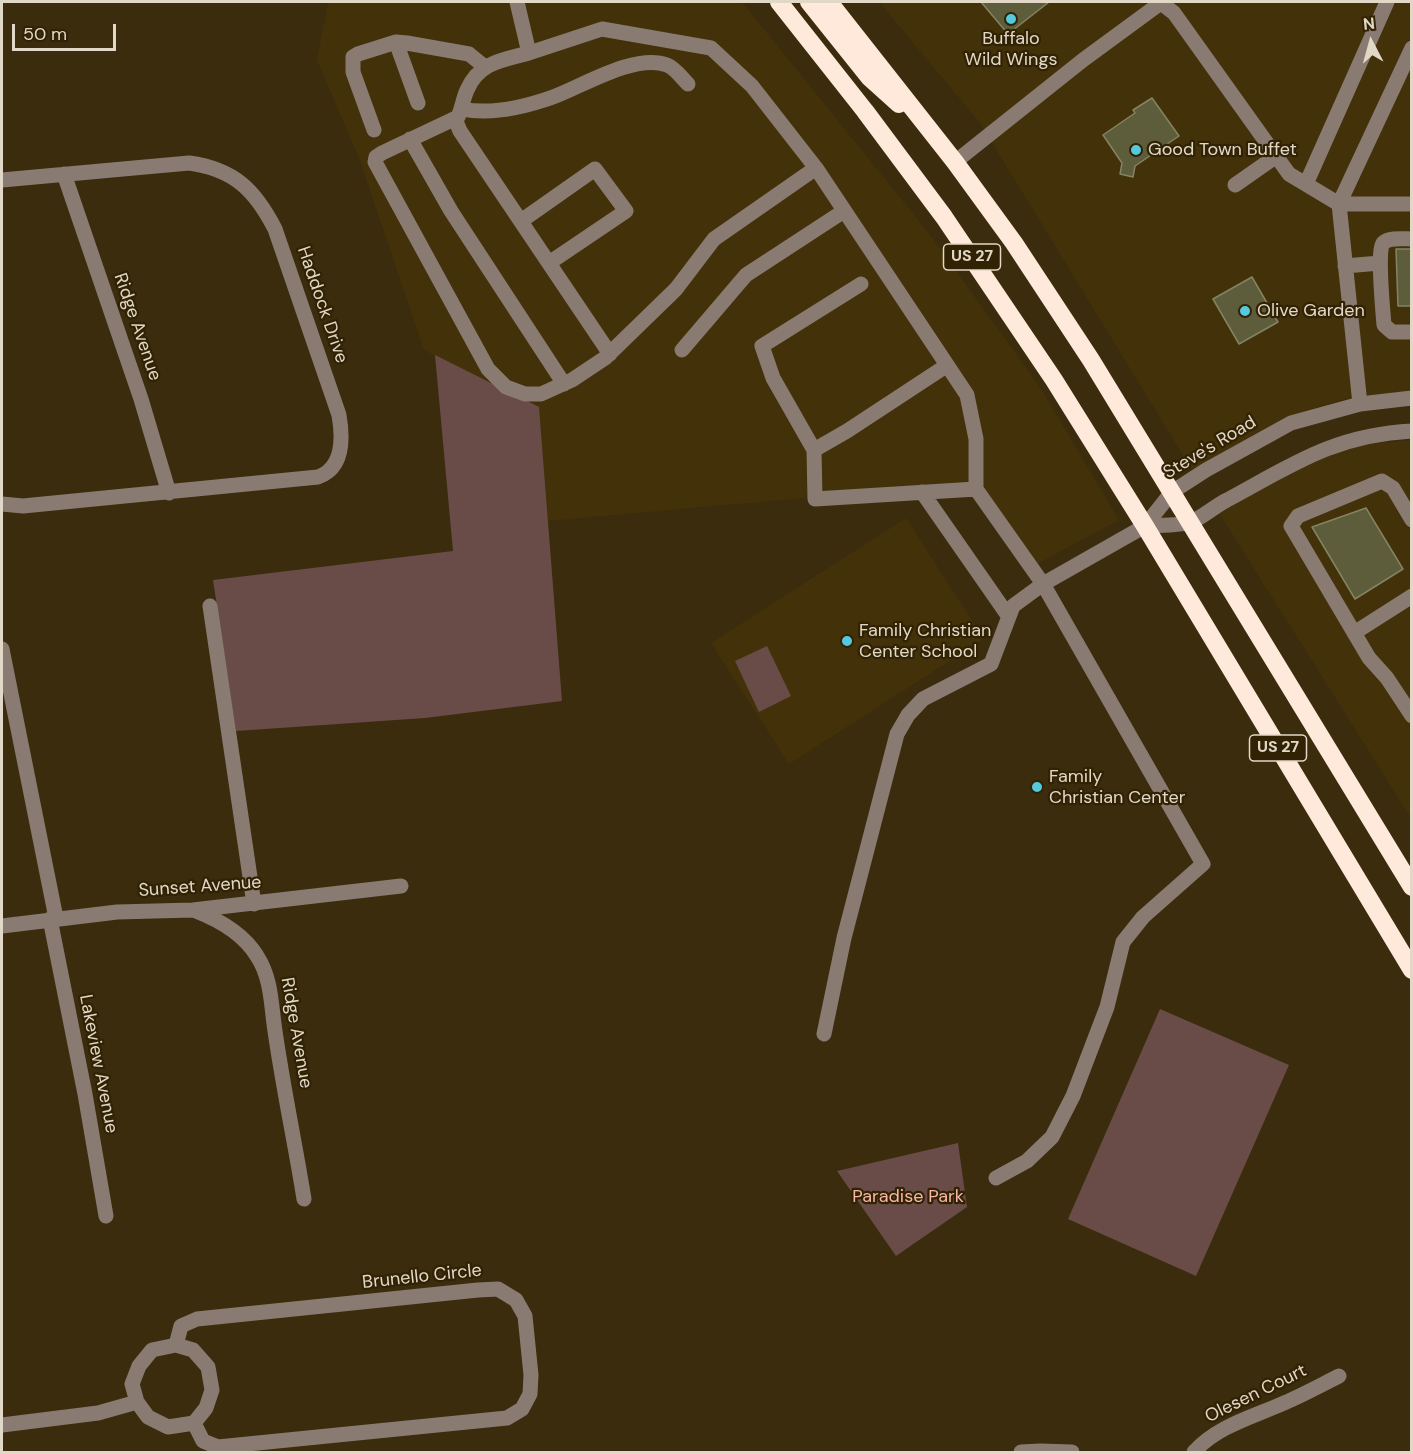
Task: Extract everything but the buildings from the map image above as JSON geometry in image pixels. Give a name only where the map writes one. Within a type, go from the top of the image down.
[{"type":"highway","name":"US 27","points":[[779,2],[865,111],[944,217],[1054,380],[1145,526],[1412,970]]},
{"type":"highway","points":[[809,2],[868,76],[932,133]]},
{"type":"highway","name":"US 27","points":[[829,2],[955,162],[1046,291],[1191,522],[1412,887]]},
{"type":"street","points":[[517,2],[529,53]]},
{"type":"street","points":[[955,162],[1074,67],[1161,2],[1174,13],[1289,174],[1339,204],[1412,204]]},
{"type":"street","points":[[1306,184],[1387,2]]},
{"type":"street","points":[[610,354],[460,131],[458,114],[466,90],[484,67],[602,29],[711,48],[752,86],[816,168],[967,395],[976,439],[976,489],[1044,585],[1203,864],[1143,917],[1123,942],[1107,1007],[1073,1096],[1052,1137],[1027,1161],[996,1178]]},
{"type":"street","points":[[374,130],[353,72],[353,57],[358,54],[396,42],[469,54],[484,67]]},
{"type":"street","points":[[396,42],[418,103]]},
{"type":"street","points":[[1360,404],[1339,204],[1412,48]]},
{"type":"street","points":[[688,84],[670,66],[646,63],[632,65],[552,97],[514,108],[458,114],[376,157],[375,162],[488,369],[506,387],[525,394],[541,394],[564,384],[610,354],[676,290],[714,239],[816,168]]},
{"type":"street","points":[[410,140],[451,211],[564,384]]},
{"type":"street","points":[[1235,185],[1275,157]]},
{"type":"street","name":"Haddock Drive","points":[[2,180],[189,163],[223,171],[236,179],[252,192],[275,229],[339,415],[342,432],[341,450],[335,463],[325,475],[298,480],[169,493],[23,506],[2,504]]},
{"type":"street","points":[[521,221],[595,169],[626,211],[549,262]]},
{"type":"street","name":"Ridge Avenue","points":[[64,174],[141,399],[169,493]]},
{"type":"street","points":[[682,350],[746,274],[844,211]]},
{"type":"street","points":[[1412,239],[1390,240],[1383,243],[1380,248],[1383,325],[1392,332],[1412,332]]},
{"type":"street","points":[[1345,266],[1380,263]]},
{"type":"street","points":[[861,284],[762,346],[773,378],[814,450],[815,499],[976,489]]},
{"type":"street","points":[[814,450],[946,366]]},
{"type":"street","name":"Steve's Road","points":[[1145,526],[1172,492],[1206,470],[1291,423],[1360,404],[1412,398]]},
{"type":"street","points":[[824,1034],[844,938],[897,734],[908,714],[923,699],[991,664],[1013,606],[1044,585],[1145,526],[1191,522],[1215,506],[1311,454],[1339,443],[1368,436],[1412,432]]},
{"type":"street","points":[[1412,520],[1393,488],[1382,481],[1298,516],[1291,526],[1369,658],[1387,678],[1412,716]]},
{"type":"street","points":[[922,492],[1009,616]]},
{"type":"street","points":[[1354,633],[1412,596]]},
{"type":"street","points":[[210,606],[254,904]]},
{"type":"street","name":"Lakeview Avenue","points":[[2,649],[106,1216]]},
{"type":"street","name":"Sunset Avenue","points":[[2,926],[117,912],[254,904],[402,886]]},
{"type":"street","name":"Ridge Avenue","points":[[193,909],[229,927],[257,955],[265,970],[271,993],[275,1032],[304,1199]]},
{"type":"street","name":"Brunello Circle","points":[[176,1345],[181,1326],[197,1319],[478,1290],[498,1289],[516,1300],[525,1316],[531,1375],[530,1394],[522,1409],[507,1418],[218,1447],[203,1441],[194,1423]]},
{"type":"street","points":[[176,1345],[193,1350],[208,1367],[212,1390],[206,1408],[194,1423],[168,1427],[148,1417],[137,1402],[132,1384],[139,1366],[152,1350],[176,1345]]},
{"type":"street","name":"Olesen Court","points":[[1194,1452],[1217,1432],[1285,1403],[1339,1376]]},
{"type":"street","points":[[2,1425],[98,1413],[137,1402]]},
{"type":"street","points":[[1021,1452],[1040,1450],[1072,1452]]},
{"type":"shaded area","points":[[328,2],[742,2],[928,232],[1042,390],[1119,520],[1028,569],[978,490],[804,498],[548,521],[539,408],[424,350],[359,158],[317,60]]},
{"type":"shaded area","points":[[879,2],[1411,2],[1411,391],[1352,397],[1288,416],[1192,470],[980,123]]},
{"type":"shaded area","points":[[1411,440],[1411,818],[1219,513],[1300,468],[1341,451],[1369,444]]},
{"type":"shaded area","name":"Family Christian Center School","points":[[906,518],[984,639],[789,764],[711,643]]},
{"type":"green space","points":[[435,355],[539,407],[562,701],[425,718],[236,731],[213,580],[453,551]]},
{"type":"green space","points":[[767,646],[791,696],[759,712],[735,661]]},
{"type":"green space","points":[[1160,1009],[1289,1065],[1196,1276],[1068,1219]]},
{"type":"green space","name":"Paradise Park","points":[[958,1143],[967,1207],[896,1256],[837,1171]]},
{"type":"place","name":"Buffalo Wild Wings","points":[[1011,19]]},
{"type":"place","name":"Good Town Buffet","points":[[1136,150]]},
{"type":"place","name":"Olive Garden","points":[[1245,311]]},
{"type":"place","name":"Family Christian Center School","points":[[847,641]]},
{"type":"place","name":"Family Christian Center","points":[[1037,787]]}]
